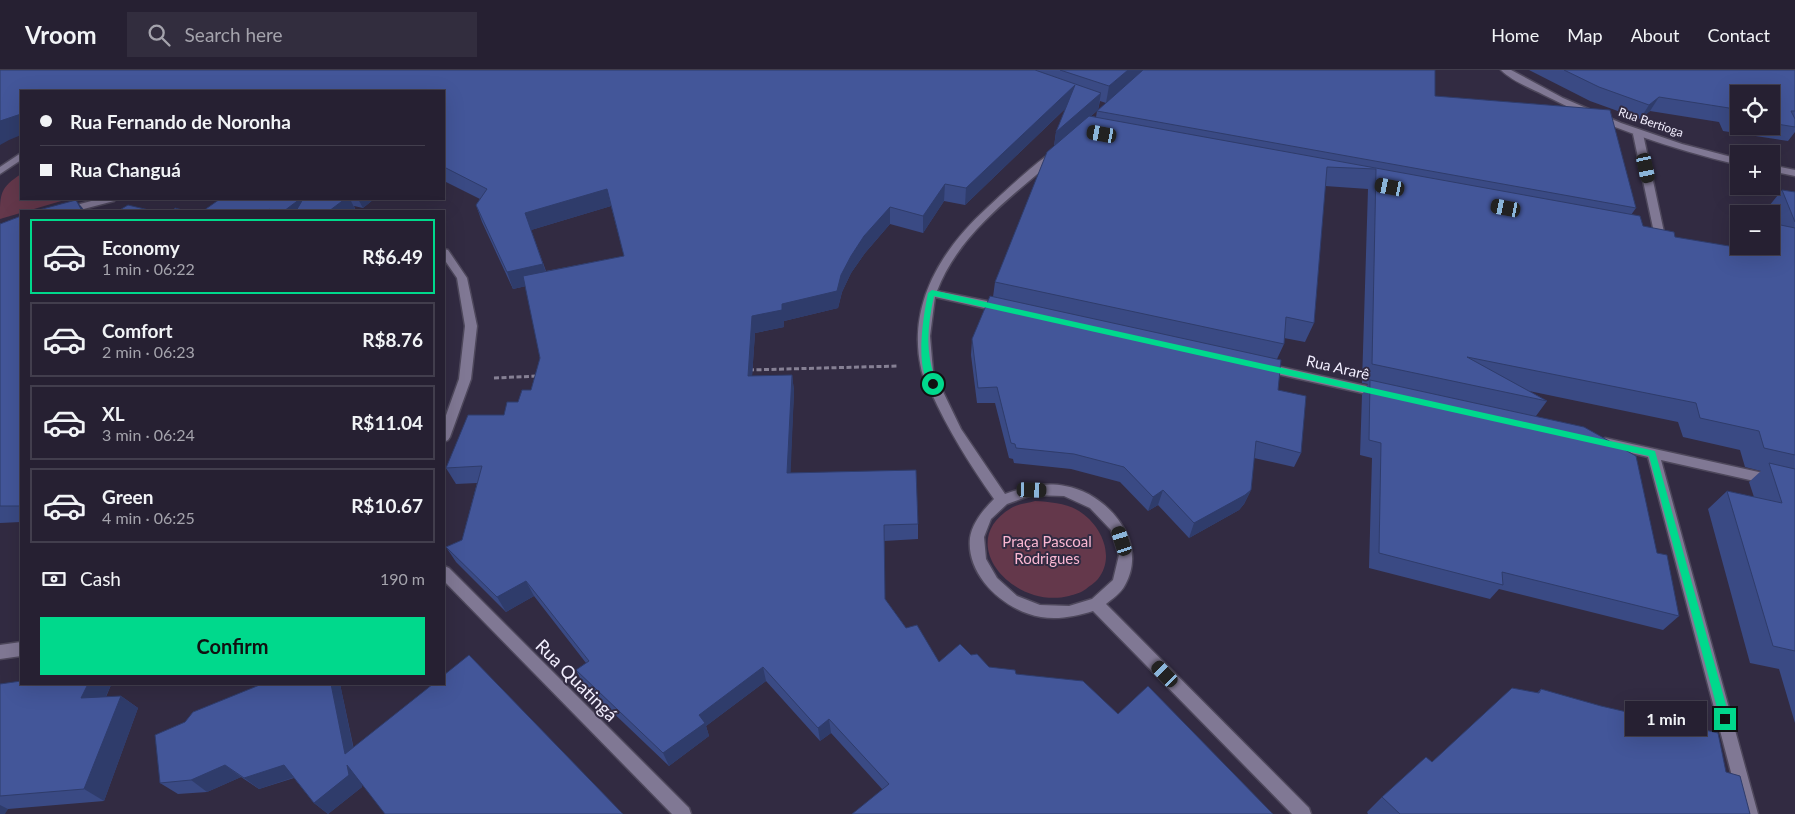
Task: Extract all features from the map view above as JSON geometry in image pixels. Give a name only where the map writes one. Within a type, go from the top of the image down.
[{"type":"street","name":"Rua Bertioga","points":[[1505,70],[1562,101],[1638,134],[1730,160]]},
{"type":"street","points":[[1638,134],[1660,237]]},
{"type":"street","points":[[1002,500],[955,432],[926,366],[926,317],[932,293],[940,273],[951,254],[975,225],[1061,149]]},
{"type":"street","points":[[0,171],[20,157]]},
{"type":"street","points":[[1780,170],[1795,173]]},
{"type":"street","points":[[69,210],[106,200]]},
{"type":"street","points":[[445,253],[462,278],[471,326],[465,378],[445,434]]},
{"type":"street","points":[[932,293],[1010,310]]},
{"type":"street","name":"Rua Ararê","points":[[1253,364],[1390,395]]},
{"type":"street","points":[[1594,441],[1795,485]]},
{"type":"street","points":[[1652,454],[1750,814]]},
{"type":"street","points":[[1032,490],[1065,491],[1095,504],[1118,527],[1126,555],[1119,583],[1096,604],[1069,612],[1040,611],[1012,600],[992,582],[979,560],[977,537],[986,516],[1002,500],[1032,490]]},
{"type":"street","name":"Rua Quatingá","points":[[445,573],[683,814]]},
{"type":"street","points":[[1096,604],[1303,814]]},
{"type":"street","points":[[0,652],[20,649]]},
{"type":"path","points":[[740,371],[926,366]]},
{"type":"path","points":[[465,378],[544,376]]},
{"type":"green space","points":[[20,175],[20,200],[65,200],[31,210],[20,210],[20,213],[0,219],[1,197],[9,183]]},
{"type":"green space","name":"Praça Pascoal Rodrigues","points":[[1035,501],[1058,503],[1074,508],[1094,524],[1099,533],[1106,551],[1106,561],[1097,580],[1082,591],[1069,596],[1048,598],[1028,593],[1011,583],[997,569],[989,554],[988,537],[996,521],[1013,507]]},
{"type":"building","points":[[0,70],[1035,70],[1101,93],[1056,132],[1075,85],[966,188],[945,184],[923,216],[890,207],[864,236],[851,256],[841,275],[837,291],[782,304],[782,310],[752,316],[748,376],[792,375],[787,473],[916,470],[918,524],[884,525],[885,599],[906,628],[917,625],[939,662],[960,644],[971,655],[977,654],[989,667],[1015,670],[1016,674],[1083,681],[1118,714],[1148,686],[1273,814],[852,814],[889,784],[829,719],[818,728],[763,667],[699,715],[705,723],[663,753],[576,670],[589,661],[526,581],[497,597],[446,547],[462,540],[482,466],[446,468],[468,415],[504,415],[507,402],[518,402],[522,390],[531,390],[540,358],[523,276],[624,256],[607,189],[525,213],[543,264],[507,272],[476,205],[487,189],[445,168],[445,90],[20,90],[20,114],[0,121]]},
{"type":"building","points":[[1060,70],[1128,70],[1109,86]]},
{"type":"building","points":[[1143,70],[1435,70],[1435,96],[1610,110],[1636,208],[1097,111]]},
{"type":"building","points":[[1564,70],[1795,70],[1795,111],[1791,111],[1795,119],[1795,127],[1780,124],[1780,85],[1730,85],[1730,110],[1729,108],[1659,97],[1649,105],[1599,87]]},
{"type":"building","points":[[1089,116],[1640,216],[1643,226],[1674,232],[1675,237],[1730,246],[1730,255],[1780,255],[1780,225],[1795,228],[1795,455],[1764,448],[1759,431],[1700,418],[1696,403],[1467,357],[1547,401],[1372,364],[1376,169],[1327,167],[1314,323],[1286,317],[1284,344],[995,282],[1047,152]]},
{"type":"building","points":[[1782,190],[1795,192],[1795,222]]},
{"type":"building","points":[[76,200],[81,210],[39,210]]},
{"type":"building","points":[[219,200],[299,200],[285,210],[204,210]]},
{"type":"building","points":[[302,200],[344,200],[330,210],[297,210]]},
{"type":"building","points":[[128,205],[149,210],[120,210]]},
{"type":"building","points":[[20,216],[20,506],[0,506],[0,224]]},
{"type":"building","points":[[990,296],[1281,360],[1278,390],[1306,396],[1301,453],[1256,441],[1251,490],[1194,523],[1163,490],[1153,497],[1124,467],[1074,454],[1016,448],[1015,444],[1011,443],[997,387],[978,388],[972,339]]},
{"type":"building","points":[[1370,380],[1584,427],[1636,456],[1657,553],[1667,555],[1679,616],[1502,572],[1503,585],[1379,553],[1381,443],[1369,440]]},
{"type":"building","points":[[1769,463],[1795,469],[1795,651],[1773,646],[1727,491],[1782,503]]},
{"type":"building","points":[[469,655],[623,814],[385,814],[347,765],[349,775],[314,803],[284,765],[244,778],[225,765],[191,780],[160,783],[155,735],[185,722],[193,712],[260,685],[331,685],[345,754],[432,685],[445,685],[445,674]]},
{"type":"building","points":[[20,681],[20,685],[88,685],[81,698],[121,696],[84,789],[0,796],[0,684]]},
{"type":"building","points":[[1512,688],[1539,693],[1541,689],[1601,706],[1718,733],[1726,772],[1740,776],[1750,814],[1400,814],[1382,797],[1426,757],[1432,762]]},
{"type":"route","points":[[933,384],[926,366],[925,336],[926,317],[932,293],[1652,454],[1725,719]]}]
